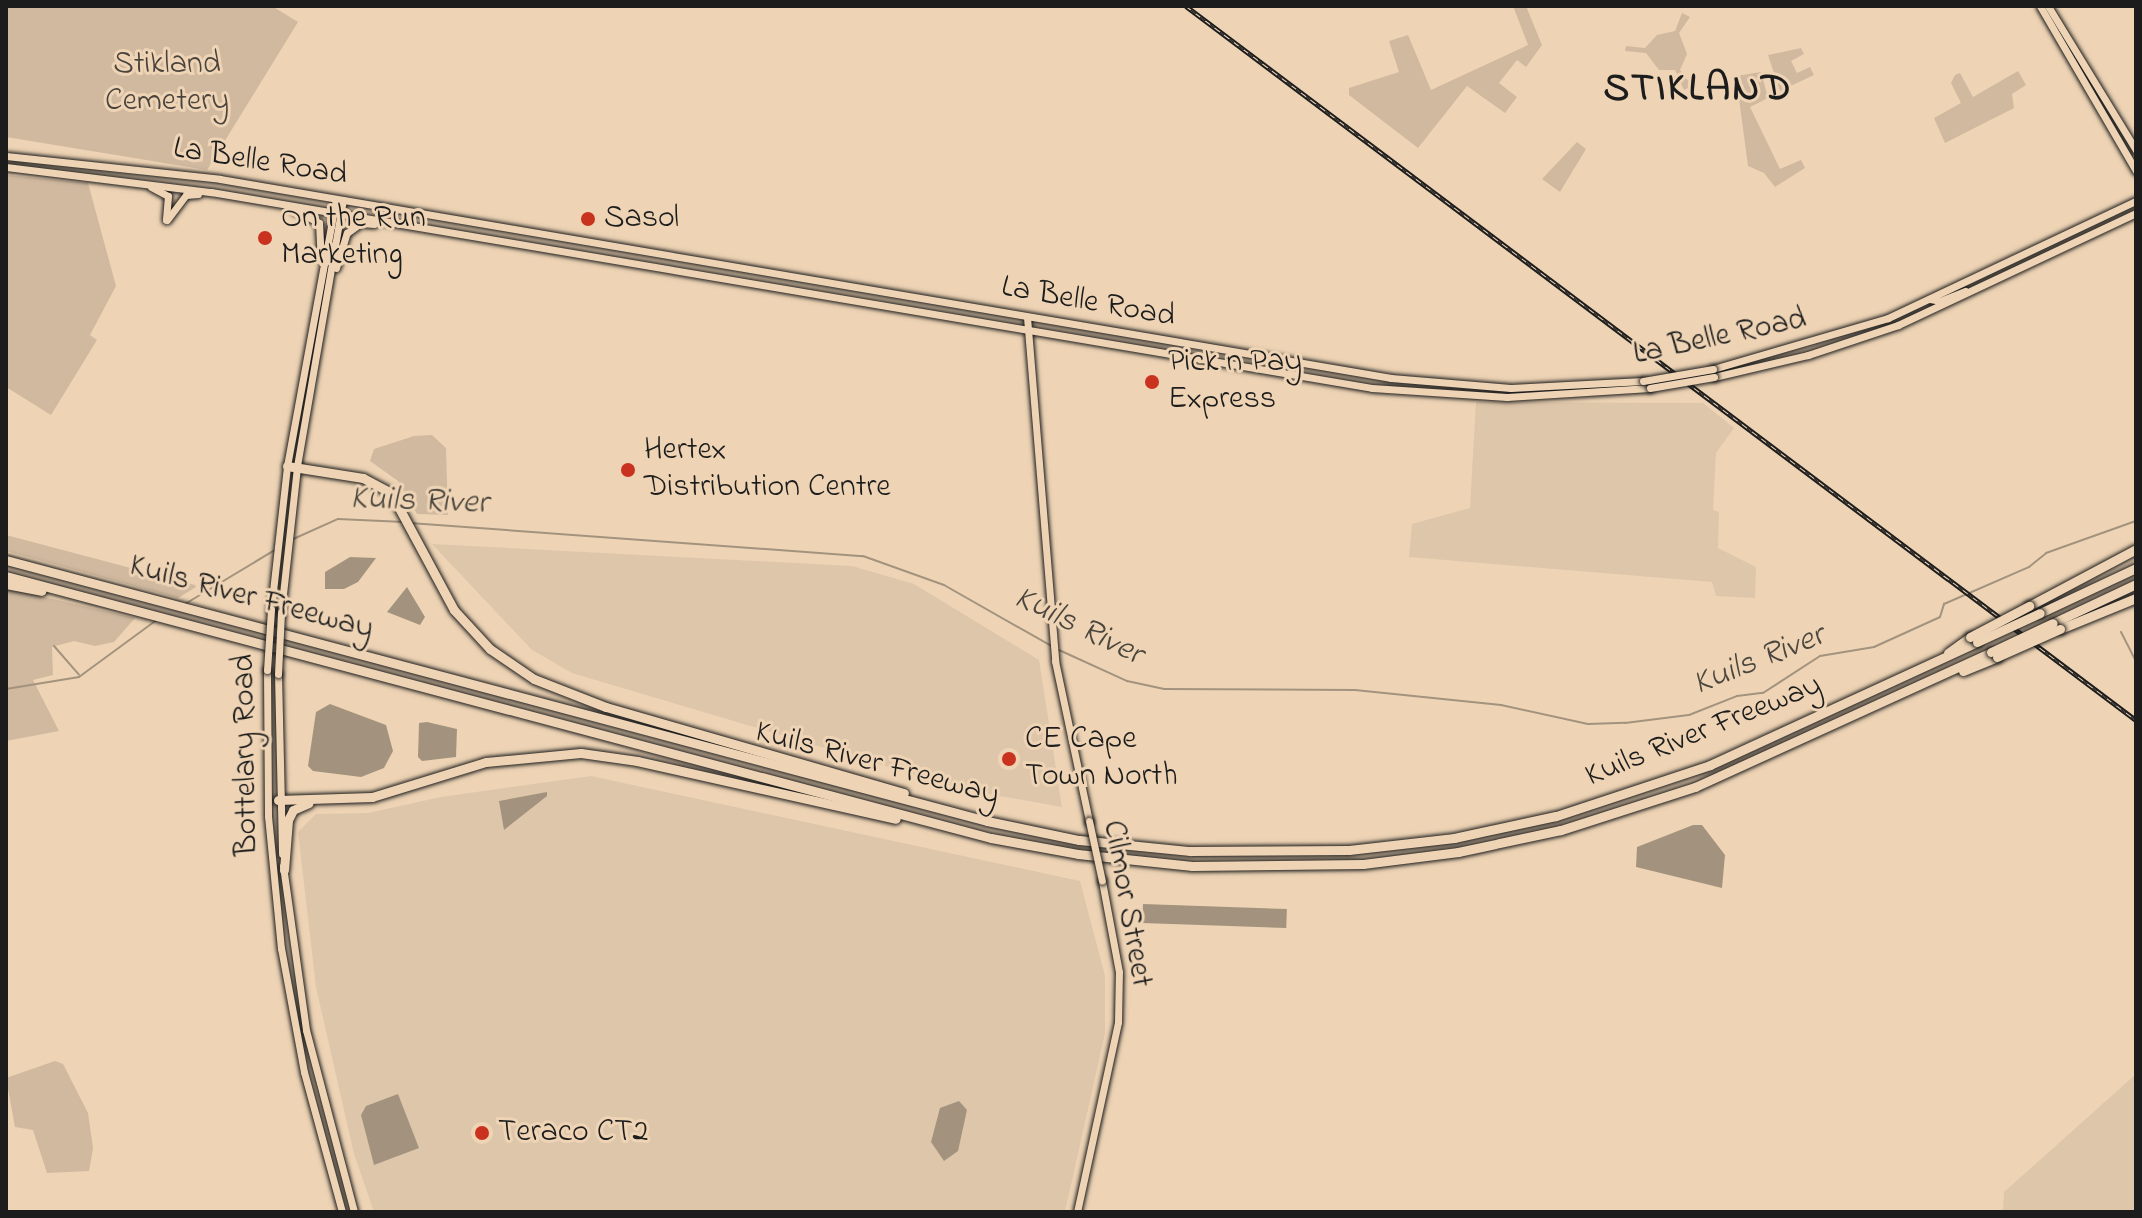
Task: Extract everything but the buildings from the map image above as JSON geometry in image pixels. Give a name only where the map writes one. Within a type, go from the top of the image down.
[{"type":"highway","points":[[292,466],[363,478],[397,499],[443,595],[474,633],[509,664],[559,692],[906,794],[940,809]]},
{"type":"highway","points":[[1974,640],[2029,606],[2136,549]]},
{"type":"highway","name":"Kuils River Freeway","points":[[6,560],[940,809],[1079,840],[1190,851],[1349,850],[1454,838],[1556,816],[1676,779],[1943,658],[1974,640]]},
{"type":"highway","points":[[1974,640],[2136,568]]},
{"type":"highway","name":"Kuils River Freeway","points":[[6,576],[935,823],[1078,854],[1192,866],[1290,868],[1421,858],[1538,836],[1637,808],[1738,769],[2056,626]]},
{"type":"highway","points":[[6,584],[68,594]]},
{"type":"highway","points":[[2056,626],[2136,584]]},
{"type":"highway","points":[[2056,626],[2136,598]]},
{"type":"highway","points":[[278,800],[372,797],[514,757],[581,753],[935,823]]},
{"type":"highway","points":[[284,870],[290,815],[300,806],[324,799]]},
{"type":"main road","points":[[2040,6],[2136,171]]},
{"type":"main road","points":[[2048,6],[2136,150]]},
{"type":"main road","name":"La Belle Road","points":[[6,156],[190,175],[1420,382],[1547,388],[1714,373],[1888,318],[2136,201]]},
{"type":"main road","name":"La Belle Road","points":[[6,167],[142,181],[211,192],[1414,393],[1542,397],[1650,388],[1845,344],[1935,309],[2136,213]]},
{"type":"main road","points":[[142,181],[168,196],[167,221],[186,195],[211,192]]},
{"type":"main road","name":"Bottelary Road","points":[[340,200],[292,466],[280,515],[267,670],[268,816],[281,948],[304,1072],[342,1212]]},
{"type":"main road","points":[[281,204],[319,223],[324,284]]},
{"type":"main road","points":[[324,284],[344,236],[356,225],[445,232]]},
{"type":"main road","points":[[1930,299],[1938,302],[1979,288]]},
{"type":"main road","points":[[1888,318],[1935,309]]},
{"type":"main road","name":"Cilmor Street","points":[[1027,317],[1055,661],[1119,972],[1118,1022],[1077,1212]]},
{"type":"main road","name":"Bottelary Road","points":[[292,466],[278,674],[278,800],[284,870],[306,1030],[354,1212]]},
{"type":"shaded area","points":[[1476,402],[1703,403],[1734,428],[1716,453],[1713,510],[1719,512],[1718,548],[1756,567],[1755,598],[1716,596],[1712,582],[1409,557],[1412,524],[1470,508]]},
{"type":"shaded area","points":[[432,544],[852,566],[914,584],[1039,660],[1062,807],[966,790],[572,673],[532,650]]},
{"type":"shaded area","points":[[350,557],[376,558],[358,582],[344,589],[325,589],[325,572]]},
{"type":"shaded area","points":[[407,587],[425,617],[420,625],[387,612]]},
{"type":"shaded area","points":[[330,704],[386,725],[393,751],[384,768],[361,777],[313,771],[308,766],[316,712]]},
{"type":"shaded area","points":[[419,723],[457,729],[456,757],[422,761],[418,757]]},
{"type":"shaded area","points":[[591,776],[1080,881],[1105,976],[1105,1033],[1065,1212],[374,1212],[354,1154],[316,987],[298,832],[316,814],[368,813],[441,797]]},
{"type":"shaded area","points":[[547,792],[547,796],[504,830],[499,801]]},
{"type":"shaded area","points":[[1693,825],[1702,825],[1725,855],[1722,888],[1636,867],[1637,847]]},
{"type":"shaded area","points":[[1143,904],[1287,909],[1286,928],[1142,923]]},
{"type":"shaded area","points":[[2136,1074],[2136,1212],[2003,1212],[2004,1192]]},
{"type":"shaded area","points":[[398,1094],[419,1148],[374,1165],[361,1115],[366,1106]]},
{"type":"shaded area","points":[[959,1101],[967,1110],[958,1151],[944,1161],[931,1142],[940,1108]]},
{"type":"green space","name":"Stikland Cemetery","points":[[6,6],[272,6],[298,22],[207,170],[6,137]]},
{"type":"green space","points":[[1513,6],[1526,6],[1542,45],[1526,67],[1517,60],[1499,83],[1517,97],[1505,113],[1467,86],[1418,148],[1349,95],[1349,88],[1399,72],[1389,41],[1408,35],[1431,90],[1528,45]]},
{"type":"green space","points":[[1682,13],[1690,17],[1679,33],[1687,54],[1680,70],[1692,86],[1684,90],[1675,70],[1659,70],[1646,53],[1625,51],[1626,46],[1645,48],[1657,35],[1675,31]]},
{"type":"green space","points":[[1801,48],[1804,54],[1791,61],[1797,73],[1810,67],[1814,75],[1780,91],[1768,55]]},
{"type":"green space","points":[[2018,71],[2026,85],[2012,94],[2014,108],[1945,143],[1934,118],[1961,103],[1951,83],[1955,75],[1960,73],[1973,97]]},
{"type":"green space","points":[[1761,72],[1768,98],[1750,107],[1780,169],[1801,160],[1805,168],[1775,187],[1764,173],[1748,166],[1736,76]]},
{"type":"green space","points":[[1577,142],[1586,149],[1560,192],[1542,179]]},
{"type":"green space","points":[[6,175],[88,183],[116,286],[90,335],[97,340],[51,415],[6,387]]},
{"type":"green space","points":[[432,435],[446,448],[448,515],[417,514],[398,481],[370,461],[374,449],[414,436]]},
{"type":"green space","points":[[6,535],[196,587],[178,598],[6,551]]},
{"type":"green space","points":[[6,588],[135,618],[114,642],[95,646],[74,641],[52,647],[53,675],[33,680],[59,731],[6,741]]},
{"type":"green space","points":[[55,1061],[63,1064],[88,1113],[93,1148],[89,1171],[47,1173],[33,1130],[15,1127],[6,1078]]},
{"type":"waterway","name":"Kuils River","points":[[291,540],[338,519],[404,522]]},
{"type":"waterway","name":"Kuils River","points":[[1059,650],[1127,681],[1164,689],[1355,690],[1501,705],[1588,724],[1625,723],[1689,715],[1737,696],[1763,693],[1820,656],[1874,647],[1940,617],[1944,604],[2029,567],[2046,553],[2136,521]]},
{"type":"waterway","name":"Kuils River","points":[[410,523],[863,556],[944,585],[1053,647]]},
{"type":"waterway","name":"Kuils River","points":[[185,604],[275,550]]},
{"type":"waterway","name":"Kuils River","points":[[6,689],[79,677],[158,619]]},
{"type":"waterway","points":[[2121,632],[2136,661]]},
{"type":"waterway","points":[[54,646],[79,675]]},
{"type":"railway","points":[[1186,6],[2136,720]]},
{"type":"place","name":"Sasol","points":[[588,219]]},
{"type":"place","name":"On the Run Marketing","points":[[265,238]]},
{"type":"place","name":"Pick n Pay Express","points":[[1152,382]]},
{"type":"place","name":"Hertex Distribution Centre","points":[[628,470]]},
{"type":"place","name":"CE Cape Town North","points":[[1009,759]]},
{"type":"place","name":"Teraco CT2","points":[[482,1133]]},
{"type":"district","name":"STIKLAND","points":[[1698,90]]}]
